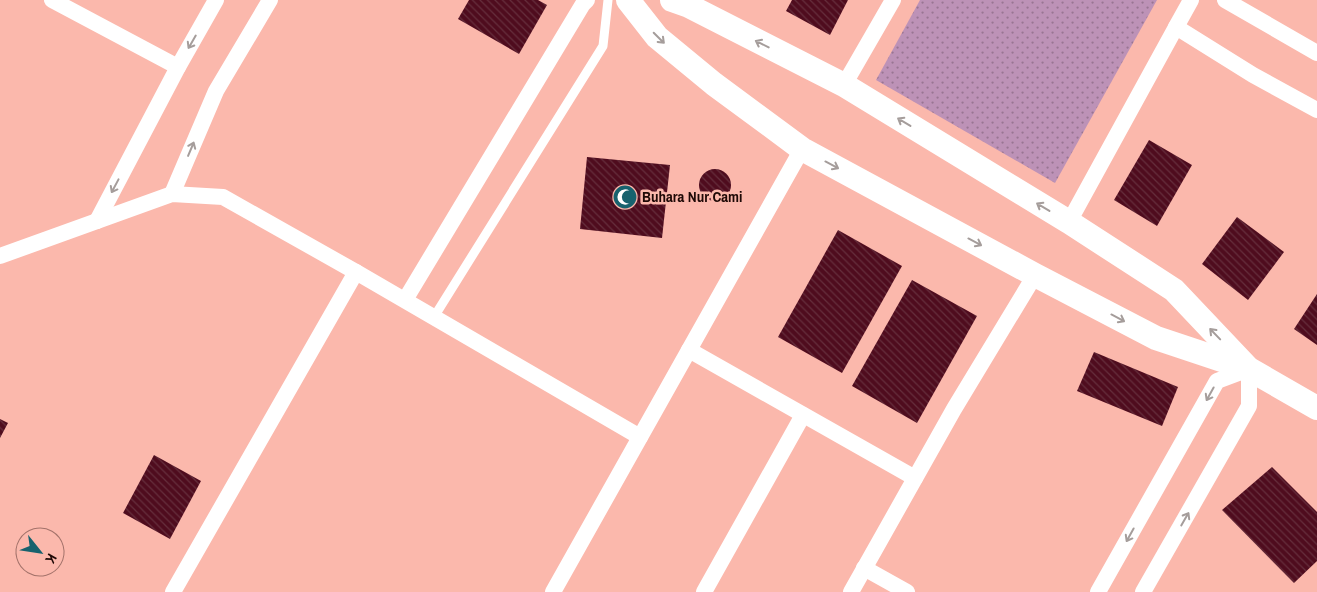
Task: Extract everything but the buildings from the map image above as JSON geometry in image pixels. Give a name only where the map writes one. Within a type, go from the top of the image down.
[{"type":"street","points":[[52,0],[178,67]]},
{"type":"street","points":[[97,221],[178,67],[216,0]]},
{"type":"street","points":[[172,194],[216,91],[270,0]]},
{"type":"street","points":[[405,300],[587,0]]},
{"type":"street","points":[[628,0],[657,37],[714,84],[802,149],[1156,338],[1249,369],[1317,408]]},
{"type":"street","points":[[672,0],[689,6],[844,85],[1069,222],[1174,290],[1249,369],[1249,406],[1143,592]]},
{"type":"street","points":[[844,85],[893,0]]},
{"type":"street","points":[[1069,222],[1191,0]]},
{"type":"street","points":[[1225,0],[1317,53]]},
{"type":"street","points":[[1176,27],[1253,76],[1317,110]]},
{"type":"street","points":[[553,592],[802,149]]},
{"type":"street","points":[[0,256],[172,194],[223,197],[405,300],[640,437]]},
{"type":"street","points":[[173,592],[356,272]]},
{"type":"street","points":[[850,592],[954,409],[1035,275]]},
{"type":"street","points":[[689,350],[915,478]]},
{"type":"street","points":[[1098,592],[1217,382],[1249,369]]},
{"type":"street","points":[[704,592],[803,414]]},
{"type":"street","points":[[864,568],[907,592]]},
{"type":"lane","points":[[434,317],[603,46],[608,0]]},
{"type":"shaded area","points":[[920,0],[1157,0],[1055,183],[876,80]]},
{"type":"place","name":"Buhara Nur Cami","points":[[625,197]]}]
